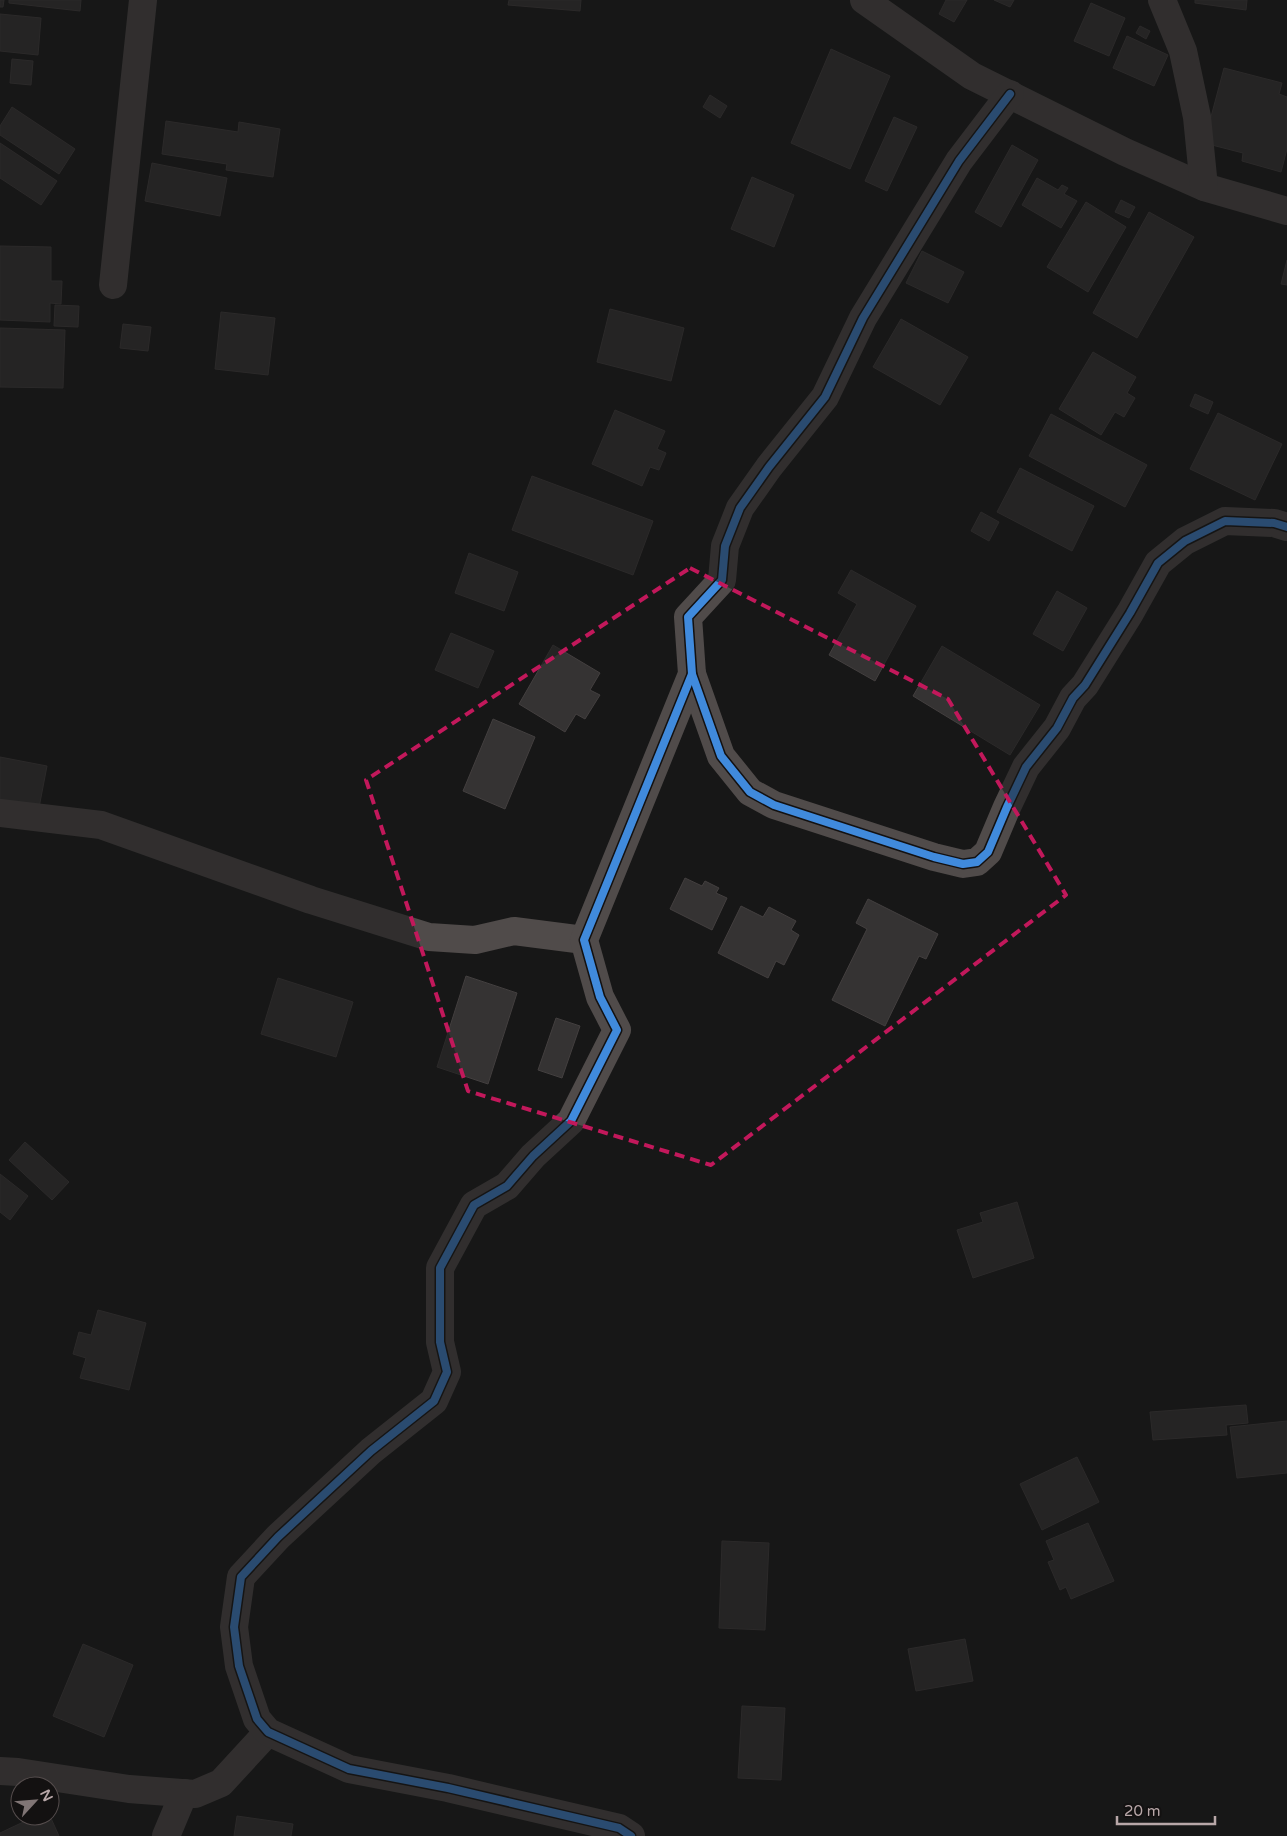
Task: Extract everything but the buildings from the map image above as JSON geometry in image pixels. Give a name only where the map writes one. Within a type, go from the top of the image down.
[{"type":"street","points":[[113,285],[144,0]]},
{"type":"street","points":[[864,0],[972,76],[1124,152],[1204,188],[1287,211]]},
{"type":"street","points":[[1162,0],[1183,51],[1197,117],[1204,188]]},
{"type":"street","points":[[1010,94],[960,161],[863,318],[825,397],[770,466],[740,508],[725,546],[722,580],[688,617],[692,674],[721,756],[750,792],[774,805],[934,857],[963,864],[977,862],[988,852],[1026,767],[1057,728],[1073,698],[1085,685],[1130,613],[1158,562],[1184,541],[1225,521],[1274,524],[1287,527]]},
{"type":"street","points":[[631,1836],[619,1828],[448,1788],[349,1769],[268,1732],[257,1719],[239,1666],[234,1627],[241,1577],[278,1537],[371,1451],[434,1401],[447,1372],[440,1342],[440,1268],[474,1205],[507,1186],[533,1156],[570,1121],[616,1030],[600,997],[584,940],[692,674]]},
{"type":"street","points":[[0,813],[101,825],[311,900],[429,937],[475,940],[514,931],[584,940]]},
{"type":"street","points":[[0,1772],[18,1772],[129,1789],[196,1794],[221,1783],[268,1732]]},
{"type":"street","points":[[166,1836],[184,1793]]},
{"type":"highlighted area","points":[[690,568],[948,699],[1066,895],[711,1165],[468,1091],[366,780]]},
{"type":"cycle path","points":[[631,1836],[619,1828],[448,1788],[349,1769],[268,1732],[257,1719],[239,1666],[234,1627],[241,1577],[278,1537],[371,1451],[434,1401],[447,1372],[440,1342],[440,1268],[474,1205],[507,1186],[533,1156],[571,1121],[617,1030],[600,997],[584,940],[692,674],[688,617],[722,580],[725,546],[740,508],[769,467],[825,397],[863,318],[959,161],[1010,94]]},
{"type":"cycle path","points":[[692,674],[721,756],[750,792],[774,805],[934,857],[963,864],[977,862],[988,852],[1026,767],[1057,728],[1073,698],[1085,685],[1130,613],[1158,563],[1185,541],[1225,521],[1274,523],[1287,527]]}]
